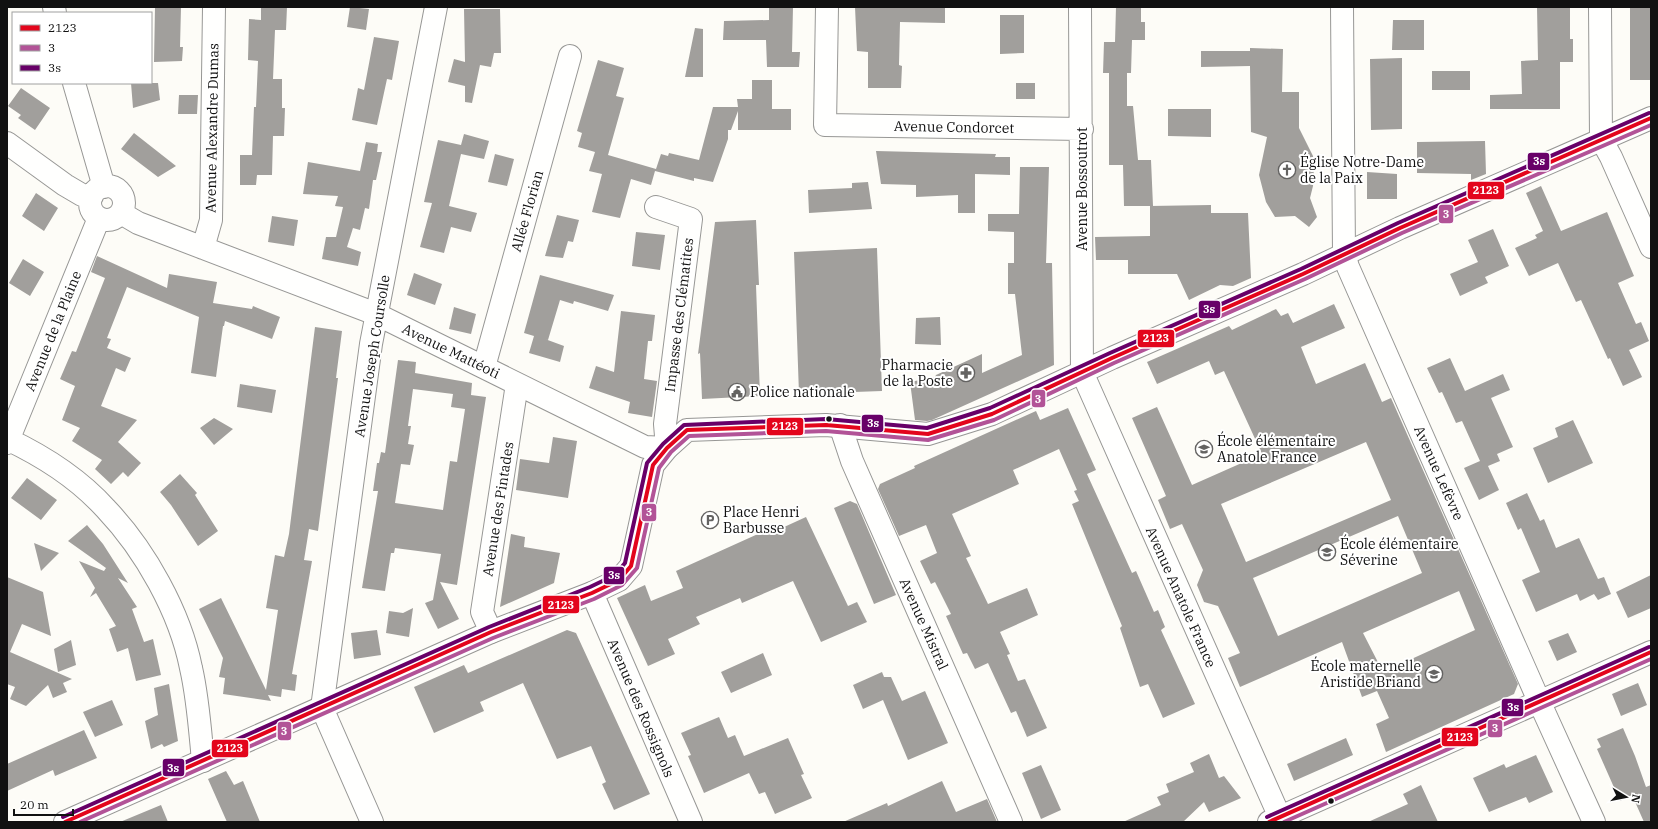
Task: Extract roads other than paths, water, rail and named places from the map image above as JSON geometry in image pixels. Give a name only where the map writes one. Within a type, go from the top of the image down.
[{"type":"street","name":"Avenue Alexandre Dumas","points":[[203,248],[211,220],[214,7]]},
{"type":"street","name":"Avenue Joseph Coursolle","points":[[322,708],[376,314],[436,7]]},
{"type":"street","name":"Avenue Condorcet","points":[[827,7],[825,125],[1082,128]]},
{"type":"street","name":"Avenue Bossoutrot","points":[[1080,7],[1082,128],[1082,372]]},
{"type":"street","name":"Avenue Lefèvre","points":[[1342,7],[1344,254],[1348,267],[1539,701],[1594,822]]},
{"type":"street","points":[[1600,7],[1601,139],[1611,157],[1651,247]]},
{"type":"street","name":"Allée Florian","points":[[484,367],[570,56]]},
{"type":"street","points":[[74,84],[98,191]]},
{"type":"street","points":[[65,822],[490,632],[592,593],[619,580],[631,566],[653,465],[667,448],[686,430],[840,425],[928,434],[992,414],[1082,372],[1304,274],[1344,254],[1651,118]]},
{"type":"street","points":[[7,143],[65,185],[82,195],[98,191],[115,189],[123,197],[123,208],[117,217],[108,220],[99,218],[92,211],[90,201],[98,191]]},
{"type":"street","name":"Impasse des Clématites","points":[[656,207],[691,219],[665,424],[667,448]]},
{"type":"street","name":"Avenue Mattéoti","points":[[121,213],[138,223],[376,314],[645,446],[667,448]]},
{"type":"street","name":"Avenue de la Plaine","points":[[7,441],[99,218]]},
{"type":"street","name":"Avenue Anatole France","points":[[1082,372],[1214,670],[1277,820]]},
{"type":"street","name":"Avenue des Pintades","points":[[490,632],[482,612],[517,384]]},
{"type":"street","name":"Avenue Mistral","points":[[840,425],[852,461],[1011,822]]},
{"type":"street","points":[[7,441],[37,454],[71,478],[106,508],[135,545],[161,587],[179,626],[191,667],[198,708],[203,761]]},
{"type":"street","name":"Avenue des Rossignols","points":[[592,593],[691,822]]},
{"type":"street","points":[[1277,820],[1651,652]]},
{"type":"street","points":[[322,708],[372,822]]},
{"type":"place","name":"Église Notre-Dame de la Paix","points":[[1287,170]]},
{"type":"place","name":"Pharmacie de la Poste","points":[[966,373]]},
{"type":"place","name":"Police nationale","points":[[737,392]]},
{"type":"place","name":"École élémentaire Anatole France","points":[[1204,449]]},
{"type":"place","name":"Place Henri Barbusse","points":[[710,520]]},
{"type":"place","name":"École élémentaire Séverine","points":[[1327,552]]},
{"type":"place","name":"École maternelle Aristide Briand","points":[[1434,674]]}]
